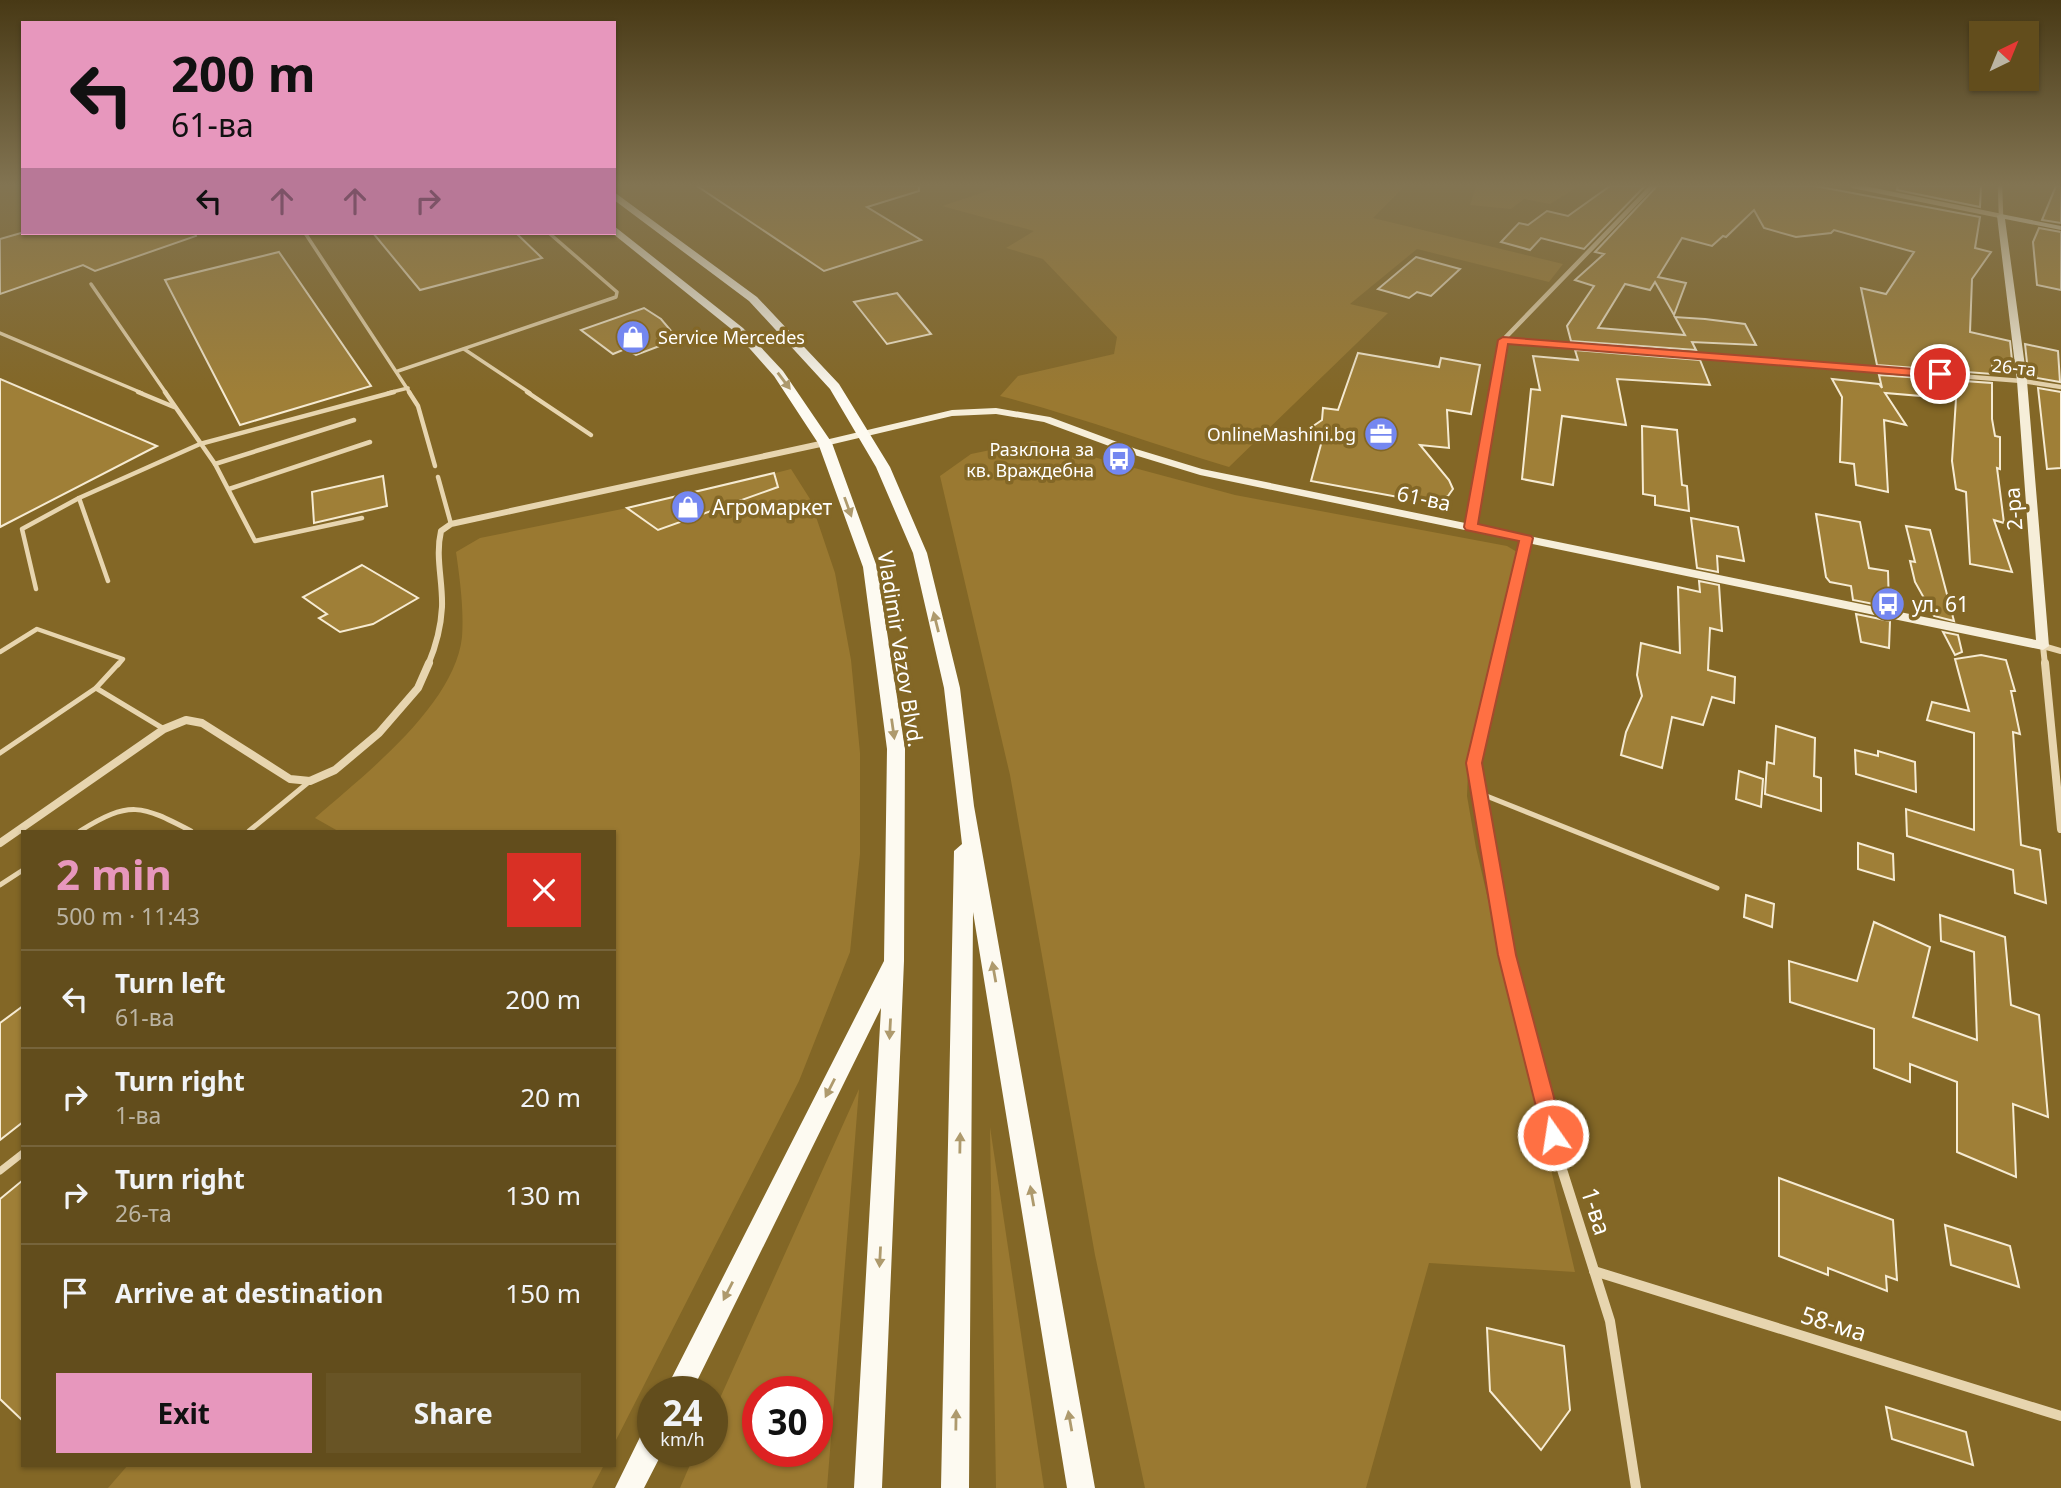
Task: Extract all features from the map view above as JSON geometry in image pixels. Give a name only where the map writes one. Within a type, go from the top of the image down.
[{"type":"main road","name":"Vladimir Vazov Blvd.","points":[[648,255],[758,348],[805,408],[825,443],[870,567],[895,750],[894,961],[869,1488]]},
{"type":"main road","name":"Vladimir Vazov Blvd.","points":[[694,255],[766,310],[835,387],[883,467],[919,553],[952,688],[965,806]]},
{"type":"main road","points":[[955,1488],[965,806]]},
{"type":"main road","points":[[965,806],[1081,1488]]},
{"type":"main road","points":[[686,1376],[894,961]]},
{"type":"main road","points":[[629,1488],[640,1467]]},
{"type":"street","points":[[1471,527],[1503,340],[1585,255]]},
{"type":"street","name":"2-ра","points":[[2006,255],[2022,381],[2043,646],[2061,828]]},
{"type":"street","name":"26-та","points":[[1503,340],[2022,381],[2061,387]]},
{"type":"street","name":"61-ва","points":[[825,443],[952,413],[996,411],[1046,419],[1132,451],[1200,472],[2061,651]]},
{"type":"street","points":[[0,843],[164,729],[186,720],[202,723],[290,779],[310,781],[335,770],[379,733],[418,688],[437,643],[442,606],[437,548],[441,531],[451,524],[825,443]]},
{"type":"street","name":"1-ва","points":[[1526,538],[1474,763],[1507,955],[1559,1160],[1610,1321],[1636,1488]]},
{"type":"street","name":"58-ма","points":[[1594,1271],[2061,1416]]},
{"type":"lane","points":[[320,255],[398,371],[418,406],[435,466]]},
{"type":"lane","points":[[398,371],[616,297],[617,292],[575,255]]},
{"type":"lane","points":[[91,284],[215,464],[255,541],[362,518]]},
{"type":"lane","points":[[0,333],[175,408]]},
{"type":"lane","points":[[464,349],[591,435]]},
{"type":"lane","points":[[36,589],[22,529],[79,498],[200,444],[408,388]]},
{"type":"lane","points":[[215,464],[354,420]]},
{"type":"lane","points":[[229,489],[370,442]]},
{"type":"lane","points":[[438,477],[451,524]]},
{"type":"lane","points":[[79,498],[108,581]]},
{"type":"lane","points":[[0,652],[37,629],[124,659],[96,688],[0,753]]},
{"type":"lane","points":[[96,688],[164,729]]},
{"type":"lane","points":[[250,830],[310,781]]},
{"type":"lane","points":[[1479,793],[1717,888]]},
{"type":"lane","points":[[82,830],[108,813],[132,807],[150,809],[189,830]]},
{"type":"lane","points":[[0,885],[21,871]]},
{"type":"lane","points":[[0,1171],[21,1155]]},
{"type":"shaded area","points":[[1031,255],[1409,255],[1350,304],[1388,313],[1229,467],[1000,396],[1018,376],[1114,354],[1117,337],[1043,259]]},
{"type":"shaded area","points":[[1443,255],[1528,255],[1563,264],[1549,282]]},
{"type":"shaded area","points":[[1034,441],[1235,495],[1507,546],[1517,552],[1469,749],[1467,796],[1476,848],[1575,1272],[1429,1263],[1366,1488],[1145,1488],[1095,1255],[1010,775],[940,476],[971,454]]},
{"type":"shaded area","points":[[791,469],[810,499],[835,573],[851,660],[860,753],[860,854],[850,952],[799,1081],[649,1376],[637,1376],[637,1399],[616,1440],[616,830],[336,830],[315,818],[404,737],[443,688],[456,663],[462,637],[462,605],[456,552],[480,538],[627,508],[658,530],[757,494],[752,479]]},
{"type":"shaded area","points":[[859,1089],[833,1413],[833,1376],[742,1376],[742,1467],[829,1467],[827,1488],[680,1488],[689,1467],[728,1467],[728,1380]]},
{"type":"shaded area","points":[[990,1127],[1044,1488],[996,1488]]},
{"type":"shaded area","points":[[126,1467],[603,1467],[592,1488],[108,1488]]},
{"type":"building","points":[[0,255],[140,255],[95,271],[83,265],[0,294]]},
{"type":"building","points":[[265,255],[281,255],[371,386],[240,425],[165,280]]},
{"type":"building","points":[[392,255],[539,255],[542,258],[420,290]]},
{"type":"building","points":[[801,255],[873,255],[824,271]]},
{"type":"building","points":[[1602,255],[1671,255],[1658,277],[1686,283],[1674,315],[1655,282],[1650,290],[1625,284],[1598,328],[1685,335],[1675,317],[1705,319],[1745,324],[1756,345],[1692,342],[1696,350],[1571,341],[1567,326],[1594,286],[1575,280]]},
{"type":"building","points":[[1912,255],[1989,255],[1972,279],[1970,332],[2010,341],[2013,370],[1992,366],[1992,374],[1877,365],[1861,288],[1886,294]]},
{"type":"building","points":[[2034,255],[2061,255],[2061,290],[2037,285]]},
{"type":"building","points":[[1416,257],[1460,269],[1431,296],[1417,292],[1409,298],[1378,289]]},
{"type":"building","points":[[897,293],[931,334],[887,344],[854,302]]},
{"type":"building","points":[[644,308],[661,319],[678,339],[636,355],[625,349],[613,354],[581,330]]},
{"type":"building","points":[[2025,344],[2058,351],[2060,382],[2037,378],[2036,374],[2028,372]]},
{"type":"building","points":[[1575,350],[1700,360],[1710,385],[1617,379],[1626,425],[1562,416],[1553,485],[1522,479],[1531,389],[1540,390],[1533,356],[1578,360]]},
{"type":"building","points":[[1358,353],[1439,367],[1441,358],[1480,365],[1471,414],[1447,410],[1449,448],[1420,445],[1449,480],[1453,489],[1448,496],[1437,501],[1420,501],[1311,481],[1323,437],[1306,431],[1322,420],[1323,408],[1338,410]]},
{"type":"building","points":[[1879,375],[1992,383],[1992,419],[1995,436],[2000,437],[2000,469],[1997,468],[2004,523],[1994,520],[2012,572],[1970,564],[1966,492],[1956,489],[1952,461],[1956,399],[1885,393],[1906,425],[1884,420],[1888,492],[1856,485],[1854,464],[1840,462],[1842,397],[1832,379],[1879,384],[1882,388]]},
{"type":"building","points":[[0,379],[157,446],[0,527]]},
{"type":"building","points":[[2038,388],[2061,392],[2061,468],[2047,469]]},
{"type":"building","points":[[1642,426],[1677,430],[1682,485],[1687,486],[1689,511],[1655,505],[1655,496],[1643,494]]},
{"type":"building","points":[[774,473],[778,487],[658,530],[627,508]]},
{"type":"building","points":[[383,476],[387,506],[314,523],[312,492]]},
{"type":"building","points":[[1816,514],[1860,522],[1869,568],[1888,571],[1889,607],[1853,600],[1851,586],[1830,582],[1826,577]]},
{"type":"building","points":[[1691,518],[1738,527],[1744,561],[1717,556],[1718,572],[1697,568]]},
{"type":"building","points":[[1906,526],[1930,530],[1954,621],[1934,616],[1915,582],[1910,561],[1915,562]]},
{"type":"building","points":[[362,565],[418,598],[373,624],[340,632],[319,618],[327,614],[303,597]]},
{"type":"building","points":[[1699,581],[1719,585],[1722,631],[1710,628],[1708,670],[1735,677],[1734,703],[1712,697],[1703,725],[1672,717],[1662,768],[1621,755],[1626,732],[1642,696],[1637,675],[1641,643],[1680,653],[1678,587],[1700,592]]},
{"type":"building","points":[[1856,614],[1890,621],[1889,648],[1861,642]]},
{"type":"building","points":[[1943,632],[1958,635],[1962,652],[1955,655]]},
{"type":"building","points":[[1981,655],[2006,660],[2015,691],[2011,691],[2020,734],[2013,732],[2021,845],[2040,850],[2046,903],[2015,893],[2013,870],[1907,836],[1906,809],[1974,830],[1974,733],[1927,720],[1932,702],[1969,711],[1955,659]]},
{"type":"building","points":[[1776,726],[1815,738],[1814,776],[1821,778],[1821,811],[1765,794],[1767,762],[1774,764]]},
{"type":"building","points":[[1855,750],[1878,756],[1878,751],[1915,762],[1916,792],[1856,774]]},
{"type":"building","points":[[1739,771],[1763,779],[1761,807],[1736,799]]},
{"type":"building","points":[[1858,843],[1893,854],[1894,880],[1858,869]]},
{"type":"building","points":[[1746,895],[1774,904],[1772,927],[1744,917]]},
{"type":"building","points":[[1940,915],[2005,937],[2011,1005],[2039,1015],[2048,1117],[2013,1104],[2016,1177],[1957,1152],[1957,1082],[1910,1064],[1910,1082],[1874,1068],[1874,1029],[1790,1002],[1789,961],[1857,981],[1874,922],[1930,947],[1913,1017],[1977,1040],[1974,952],[1941,941]]},
{"type":"building","points":[[21,1007],[21,1124],[0,1140],[0,1023]]},
{"type":"building","points":[[1779,1178],[1893,1220],[1897,1280],[1886,1276],[1887,1291],[1828,1268],[1828,1275],[1779,1256]]},
{"type":"building","points":[[21,1182],[21,1419],[0,1399],[0,1199]]},
{"type":"building","points":[[1945,1225],[2010,1246],[2019,1287],[1951,1265]]},
{"type":"building","points":[[1487,1328],[1564,1346],[1570,1410],[1541,1450],[1490,1391]]},
{"type":"building","points":[[1886,1407],[1966,1432],[1973,1465],[1892,1439]]},
{"type":"place","name":"Service Mercedes","points":[[633,337]]},
{"type":"place","name":"ОnlineMashini.bg","points":[[1381,434]]},
{"type":"place","name":"Разклона за кв. Враждебна","points":[[1119,459]]},
{"type":"place","name":"Агромаркет","points":[[688,507]]},
{"type":"place","name":"ул. 61","points":[[1888,604]]},
{"type":"route","points":[[1553,1135],[1507,955],[1474,763],[1526,538],[1471,527],[1503,340],[1940,374]]}]
